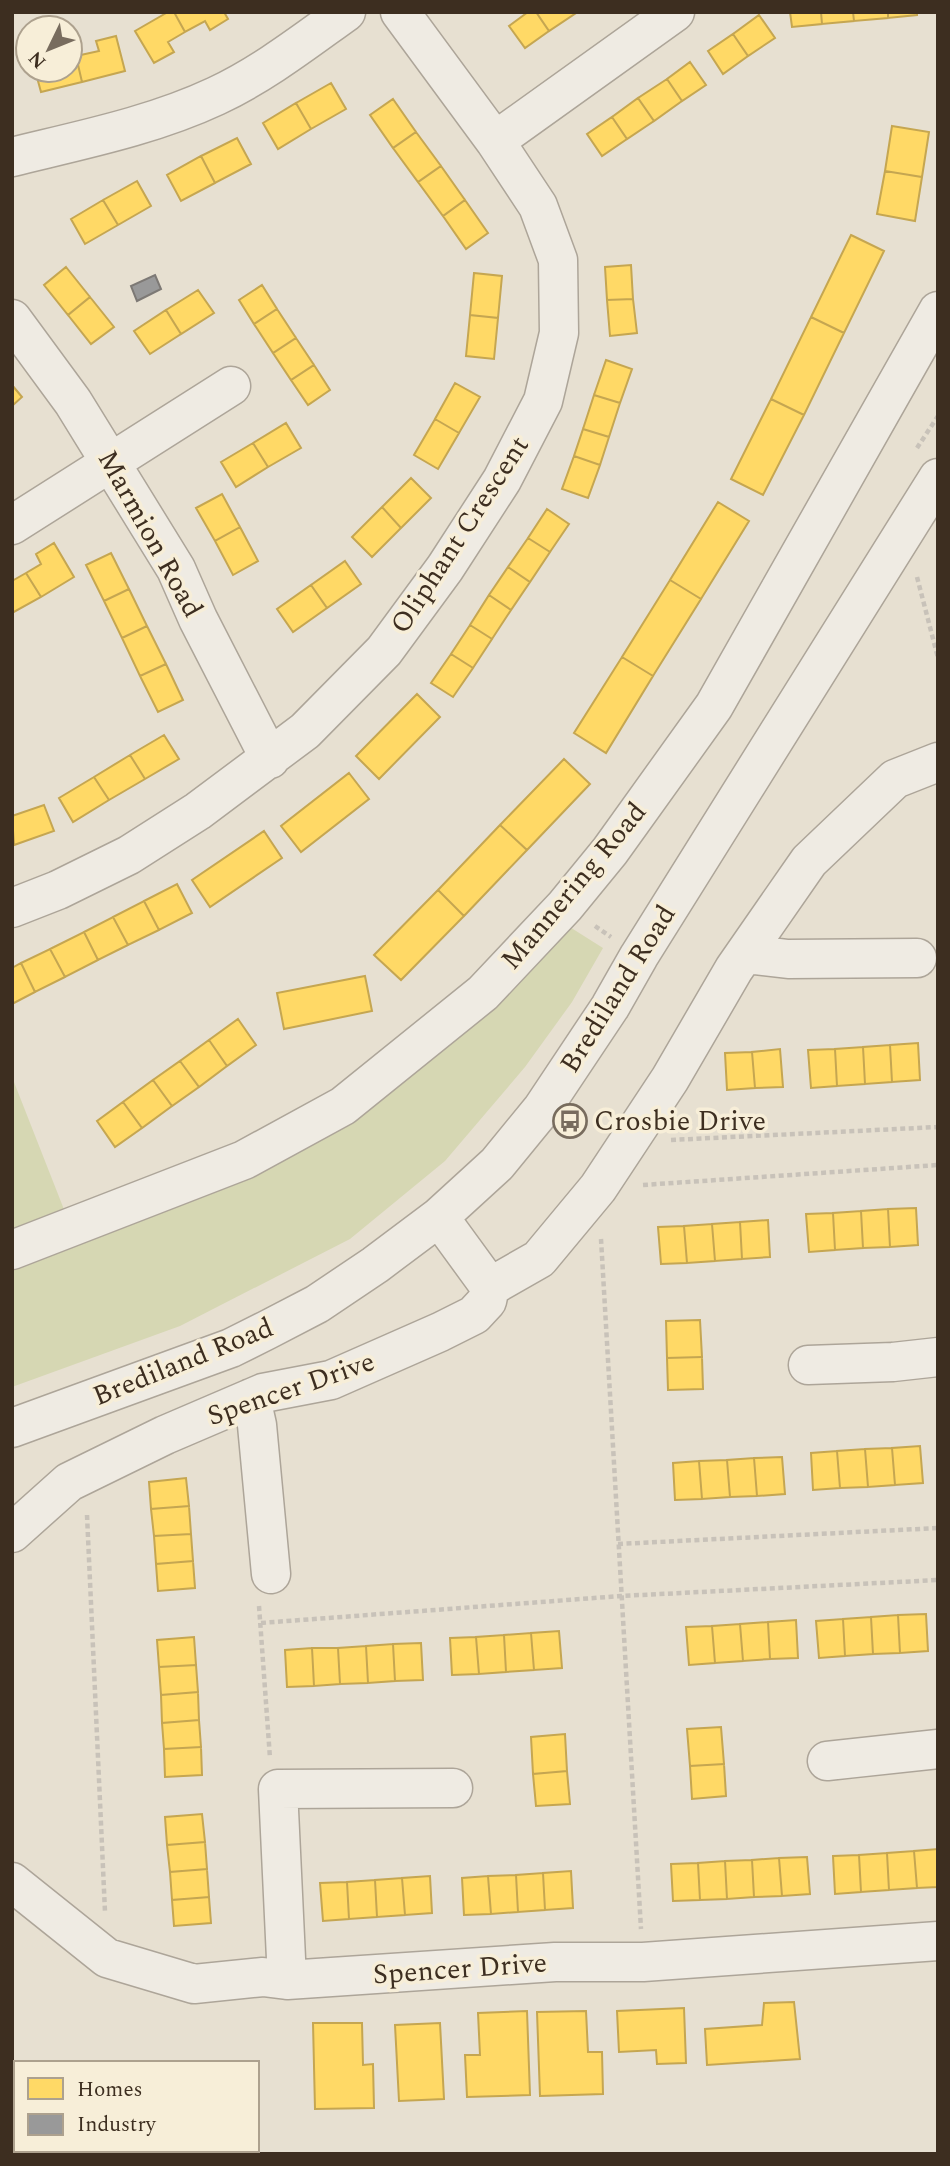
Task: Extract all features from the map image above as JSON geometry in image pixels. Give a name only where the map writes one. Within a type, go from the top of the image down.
[{"type":"street","points":[[12,158],[154,120],[216,96],[271,65],[346,12]]},
{"type":"street","name":"Oliphant Crescent","points":[[12,908],[58,890],[129,855],[198,811],[305,731],[384,650],[445,568],[502,480],[543,401],[559,333],[558,260],[538,206],[495,141],[400,12]]},
{"type":"street","points":[[495,141],[675,12]]},
{"type":"street","name":"Mannering Road","points":[[12,1250],[244,1160],[343,1106],[484,993],[565,906],[610,851],[714,706],[938,311]]},
{"type":"street","name":"Marmion Road","points":[[12,319],[73,402],[176,569],[198,620],[270,759]]},
{"type":"street","points":[[12,525],[231,386]]},
{"type":"street","name":"Brediland Road","points":[[12,1429],[231,1348],[317,1304],[439,1217],[497,1164],[542,1109],[610,1007],[639,956],[938,478]]},
{"type":"street","points":[[439,1217],[490,1287],[539,1259],[598,1188],[670,1079],[745,954],[810,861],[895,779],[938,762]]},
{"type":"street","points":[[745,954],[788,959],[917,958]]},
{"type":"street","name":"Spencer Drive","points":[[12,1533],[69,1482],[165,1435],[263,1393],[331,1380],[440,1332],[474,1315],[487,1301],[490,1287]]},
{"type":"street","points":[[808,1365],[893,1362],[938,1357]]},
{"type":"street","points":[[251,1398],[257,1425],[271,1574]]},
{"type":"street","points":[[827,1761],[938,1749]]},
{"type":"street","points":[[287,1980],[278,1789],[453,1788]]},
{"type":"street","name":"Spencer Drive","points":[[12,1882],[107,1958],[194,1984],[263,1977],[287,1980],[555,1962],[643,1962],[938,1941]]},
{"type":"path","points":[[905,532],[938,658]]},
{"type":"path","points":[[629,1142],[938,1127]]},
{"type":"path","points":[[643,1962],[598,1188],[938,1165]]},
{"type":"path","points":[[82,1476],[87,1523],[107,1958]]},
{"type":"path","points":[[618,1544],[938,1528]]},
{"type":"path","points":[[278,1789],[269,1754],[261,1623],[621,1596],[938,1580]]},
{"type":"green space","points":[[565,924],[603,948],[572,1002],[525,1067],[445,1161],[350,1239],[180,1326],[12,1387],[12,1265],[206,1189]]},
{"type":"green space","points":[[12,1077],[65,1212],[12,1231]]},
{"type":"building: Homes","points":[[168,12],[174,12],[185,32],[168,42],[174,52],[154,63],[135,31]]},
{"type":"building: Homes","points":[[174,12],[224,12],[228,19],[210,30],[205,21],[185,32]]},
{"type":"building: Homes","points":[[528,12],[536,12],[549,31],[525,48],[509,26]]},
{"type":"building: Homes","points":[[536,12],[575,12],[576,13],[549,31]]},
{"type":"building: Homes","points":[[790,12],[821,12],[822,24],[792,27]]},
{"type":"building: Homes","points":[[821,12],[853,12],[854,21],[822,24]]},
{"type":"building: Homes","points":[[853,12],[888,12],[888,18],[854,21]]},
{"type":"building: Homes","points":[[888,12],[917,12],[917,15],[888,18]]},
{"type":"building: Homes","points":[[759,15],[775,38],[748,56],[733,34]]},
{"type":"building: Homes","points":[[733,34],[748,56],[723,74],[708,51]]},
{"type":"building: Homes","points":[[116,36],[125,71],[84,81],[84,54],[99,51],[96,41]]},
{"type":"building: Homes","points":[[690,62],[706,85],[682,101],[667,79]]},
{"type":"building: Homes","points":[[667,79],[682,101],[654,121],[638,98]]},
{"type":"building: Homes","points":[[331,83],[346,109],[311,129],[296,103]]},
{"type":"building: Homes","points":[[39,84],[74,84],[41,92]]},
{"type":"building: Homes","points":[[638,98],[654,121],[627,139],[612,117]]},
{"type":"building: Homes","points":[[393,99],[416,132],[393,148],[370,115]]},
{"type":"building: Homes","points":[[296,103],[311,129],[278,149],[263,123]]},
{"type":"building: Homes","points":[[612,117],[627,139],[602,156],[587,134]]},
{"type":"building: Homes","points":[[892,126],[929,132],[922,177],[885,171]]},
{"type":"building: Homes","points":[[416,132],[441,166],[418,182],[393,148]]},
{"type":"building: Homes","points":[[237,138],[251,164],[215,183],[201,156]]},
{"type":"building: Homes","points":[[201,156],[215,183],[181,201],[167,175]]},
{"type":"building: Homes","points":[[441,166],[465,200],[443,216],[418,182]]},
{"type":"building: Homes","points":[[885,171],[922,177],[915,221],[877,214]]},
{"type":"building: Homes","points":[[137,181],[151,206],[118,225],[103,200]]},
{"type":"building: Homes","points":[[103,200],[118,225],[85,244],[71,219]]},
{"type":"building: Homes","points":[[465,200],[488,233],[466,249],[443,216]]},
{"type":"building: Homes","points":[[851,235],[884,251],[844,333],[811,317]]},
{"type":"building: Homes","points":[[631,265],[633,299],[607,300],[605,267]]},
{"type":"building: Homes","points":[[66,267],[90,297],[68,315],[44,285]]},
{"type":"building: Homes","points":[[474,273],[502,276],[498,318],[470,315]]},
{"type":"building: Homes","points":[[262,285],[277,309],[254,324],[239,300]]},
{"type":"building: Homes","points":[[198,290],[214,313],[181,334],[166,310]]},
{"type":"building: Homes","points":[[90,297],[114,327],[91,344],[68,315]]},
{"type":"building: Homes","points":[[633,299],[637,333],[610,336],[607,300]]},
{"type":"building: Homes","points":[[277,309],[296,338],[273,353],[254,324]]},
{"type":"building: Homes","points":[[166,310],[181,334],[150,354],[134,331]]},
{"type":"building: Homes","points":[[470,315],[498,318],[494,359],[466,356]]},
{"type":"building: Homes","points":[[811,317],[844,333],[804,415],[771,399]]},
{"type":"building: Homes","points":[[296,338],[314,365],[291,380],[273,353]]},
{"type":"building: Homes","points":[[606,360],[632,369],[620,403],[594,395]]},
{"type":"building: Homes","points":[[314,365],[330,390],[308,405],[291,380]]},
{"type":"building: Homes","points":[[455,383],[480,397],[459,433],[435,419]]},
{"type":"building: Homes","points":[[12,385],[22,397],[12,406]]},
{"type":"building: Homes","points":[[594,395],[620,403],[609,437],[583,429]]},
{"type":"building: Homes","points":[[771,399],[804,415],[763,495],[731,479]]},
{"type":"building: Homes","points":[[435,419],[459,433],[438,469],[414,455]]},
{"type":"building: Homes","points":[[286,423],[301,448],[268,467],[253,443]]},
{"type":"building: Homes","points":[[583,429],[609,437],[600,465],[574,456]]},
{"type":"building: Homes","points":[[253,443],[268,467],[236,487],[221,462]]},
{"type":"building: Homes","points":[[574,456],[600,465],[588,498],[562,489]]},
{"type":"building: Homes","points":[[411,478],[431,498],[401,528],[382,507]]},
{"type":"building: Homes","points":[[222,494],[240,527],[215,541],[196,508]]},
{"type":"building: Homes","points":[[718,502],[749,521],[701,599],[670,580]]},
{"type":"building: Homes","points":[[382,507],[401,528],[372,557],[352,537]]},
{"type":"building: Homes","points":[[547,509],[569,524],[550,552],[528,538]]},
{"type":"building: Homes","points":[[240,527],[258,561],[233,575],[215,541]]},
{"type":"building: Homes","points":[[528,538],[550,552],[530,582],[508,567]]},
{"type":"building: Homes","points":[[54,543],[74,577],[41,597],[26,573],[41,564],[36,554]]},
{"type":"building: Homes","points":[[111,553],[129,589],[104,601],[86,565]]},
{"type":"building: Homes","points":[[345,561],[361,584],[327,608],[311,585]]},
{"type":"building: Homes","points":[[508,567],[530,582],[511,610],[489,595]]},
{"type":"building: Homes","points":[[26,573],[41,597],[12,613],[12,581]]},
{"type":"building: Homes","points":[[670,580],[701,599],[653,676],[622,657]]},
{"type":"building: Homes","points":[[311,585],[327,608],[293,632],[277,609]]},
{"type":"building: Homes","points":[[129,589],[147,626],[122,638],[104,601]]},
{"type":"building: Homes","points":[[489,595],[511,610],[492,639],[470,625]]},
{"type":"building: Homes","points":[[470,625],[492,639],[473,668],[451,654]]},
{"type":"building: Homes","points":[[147,626],[166,664],[140,676],[122,638]]},
{"type":"building: Homes","points":[[451,654],[473,668],[453,697],[431,683]]},
{"type":"building: Homes","points":[[622,657],[653,676],[606,753],[574,733]]},
{"type":"building: Homes","points":[[166,664],[183,700],[158,712],[140,676]]},
{"type":"building: Homes","points":[[417,694],[440,717],[379,779],[356,756]]},
{"type":"building: Homes","points":[[164,735],[179,759],[145,779],[130,755]]},
{"type":"building: Homes","points":[[130,755],[145,779],[109,800],[94,777]]},
{"type":"building: Homes","points":[[564,759],[590,784],[527,850],[500,825]]},
{"type":"building: Homes","points":[[349,773],[369,799],[301,852],[281,826]]},
{"type":"building: Homes","points":[[94,777],[109,800],[73,822],[59,798]]},
{"type":"building: Homes","points":[[44,805],[54,831],[14,845],[12,816]]},
{"type":"building: Homes","points":[[500,825],[527,850],[464,916],[438,890]]},
{"type":"building: Homes","points":[[264,831],[282,858],[210,907],[192,880]]},
{"type":"building: Homes","points":[[177,884],[192,913],[159,930],[144,901]]},
{"type":"building: Homes","points":[[438,890],[464,916],[401,980],[374,955]]},
{"type":"building: Homes","points":[[144,901],[159,930],[128,945],[113,917]]},
{"type":"building: Homes","points":[[113,917],[128,945],[98,960],[84,932]]},
{"type":"building: Homes","points":[[84,932],[98,960],[65,977],[50,949]]},
{"type":"building: Homes","points":[[50,949],[65,977],[35,992],[21,963]]},
{"type":"building: Homes","points":[[21,963],[35,992],[12,1004],[12,968]]},
{"type":"building: Homes","points":[[365,976],[372,1011],[284,1029],[277,993]]},
{"type":"building: Homes","points":[[238,1019],[256,1045],[227,1066],[209,1040]]},
{"type":"building: Homes","points":[[209,1040],[227,1066],[199,1087],[180,1061]]},
{"type":"building: Homes","points":[[918,1043],[920,1080],[892,1082],[890,1045]]},
{"type":"building: Homes","points":[[890,1045],[892,1082],[865,1084],[863,1047]]},
{"type":"building: Homes","points":[[863,1047],[865,1084],[837,1086],[835,1049]]},
{"type":"building: Homes","points":[[780,1049],[783,1087],[755,1088],[752,1052]]},
{"type":"building: Homes","points":[[835,1049],[837,1086],[811,1088],[808,1050]]},
{"type":"building: Homes","points":[[752,1052],[755,1088],[727,1090],[725,1053]]},
{"type":"building: Homes","points":[[180,1061],[199,1087],[172,1106],[153,1080]]},
{"type":"building: Homes","points":[[153,1080],[172,1106],[142,1128],[123,1102]]},
{"type":"building: Homes","points":[[123,1102],[142,1128],[115,1147],[97,1121]]},
{"type":"building: Homes","points":[[916,1208],[918,1245],[890,1247],[888,1209]]},
{"type":"building: Homes","points":[[888,1209],[890,1247],[863,1248],[861,1211]]},
{"type":"building: Homes","points":[[861,1211],[863,1248],[835,1250],[833,1213]]},
{"type":"building: Homes","points":[[833,1213],[835,1250],[809,1252],[806,1214]]},
{"type":"building: Homes","points":[[768,1220],[770,1257],[742,1259],[740,1222]]},
{"type":"building: Homes","points":[[740,1222],[742,1259],[715,1261],[712,1224]]},
{"type":"building: Homes","points":[[712,1224],[715,1261],[687,1263],[684,1226]]},
{"type":"building: Homes","points":[[684,1226],[687,1263],[661,1264],[658,1227]]},
{"type":"building: Homes","points":[[700,1320],[702,1357],[667,1358],[666,1321]]},
{"type":"building: Homes","points":[[702,1357],[703,1389],[668,1390],[667,1358]]},
{"type":"building: Homes","points":[[920,1446],[923,1483],[895,1485],[892,1448]]},
{"type":"building: Homes","points":[[892,1448],[895,1485],[868,1487],[865,1449]]},
{"type":"building: Homes","points":[[865,1449],[868,1487],[840,1488],[837,1451]]},
{"type":"building: Homes","points":[[837,1451],[840,1488],[813,1490],[811,1453]]},
{"type":"building: Homes","points":[[782,1457],[785,1494],[757,1496],[754,1458]]},
{"type":"building: Homes","points":[[754,1458],[757,1496],[730,1497],[727,1460]]},
{"type":"building: Homes","points":[[727,1460],[730,1497],[702,1499],[699,1461]]},
{"type":"building: Homes","points":[[699,1461],[702,1499],[675,1500],[673,1463]]},
{"type":"building: Homes","points":[[186,1478],[189,1506],[151,1509],[149,1482]]},
{"type":"building: Homes","points":[[189,1506],[191,1534],[154,1536],[151,1509]]},
{"type":"building: Homes","points":[[191,1534],[193,1561],[156,1564],[154,1536]]},
{"type":"building: Homes","points":[[193,1561],[195,1588],[158,1591],[156,1564]]},
{"type":"building: Homes","points":[[926,1614],[928,1651],[900,1653],[898,1615]]},
{"type":"building: Homes","points":[[898,1615],[900,1653],[873,1654],[871,1617]]},
{"type":"building: Homes","points":[[871,1617],[873,1654],[845,1656],[843,1619]]},
{"type":"building: Homes","points":[[843,1619],[845,1656],[819,1658],[816,1621]]},
{"type":"building: Homes","points":[[796,1620],[798,1658],[770,1659],[768,1622]]},
{"type":"building: Homes","points":[[768,1622],[770,1659],[743,1661],[740,1624]]},
{"type":"building: Homes","points":[[740,1624],[743,1661],[715,1663],[712,1626]]},
{"type":"building: Homes","points":[[712,1626],[715,1663],[689,1665],[686,1627]]},
{"type":"building: Homes","points":[[559,1631],[562,1668],[534,1670],[531,1633]]},
{"type":"building: Homes","points":[[531,1633],[534,1670],[506,1672],[504,1635]]},
{"type":"building: Homes","points":[[504,1635],[506,1672],[479,1674],[476,1637]]},
{"type":"building: Homes","points":[[194,1637],[196,1665],[159,1667],[157,1640]]},
{"type":"building: Homes","points":[[476,1637],[479,1674],[452,1675],[450,1638]]},
{"type":"building: Homes","points":[[421,1643],[423,1680],[395,1681],[393,1644]]},
{"type":"building: Homes","points":[[393,1644],[395,1681],[368,1683],[366,1646]]},
{"type":"building: Homes","points":[[366,1646],[368,1683],[340,1684],[338,1648]]},
{"type":"building: Homes","points":[[312,1648],[338,1648],[340,1684],[314,1686]]},
{"type":"building: Homes","points":[[312,1648],[314,1686],[287,1687],[285,1650]]},
{"type":"building: Homes","points":[[196,1665],[198,1692],[161,1695],[159,1667]]},
{"type":"building: Homes","points":[[198,1692],[199,1720],[162,1723],[161,1695]]},
{"type":"building: Homes","points":[[199,1720],[201,1747],[164,1749],[162,1723]]},
{"type":"building: Homes","points":[[721,1727],[724,1764],[690,1766],[687,1729]]},
{"type":"building: Homes","points":[[565,1734],[567,1771],[533,1774],[531,1737]]},
{"type":"building: Homes","points":[[201,1747],[202,1775],[165,1777],[164,1749]]},
{"type":"building: Homes","points":[[724,1764],[726,1796],[692,1799],[690,1766]]},
{"type":"building: Homes","points":[[567,1771],[570,1804],[536,1806],[533,1774]]},
{"type":"building: Homes","points":[[202,1814],[205,1842],[167,1845],[165,1817]]},
{"type":"building: Homes","points":[[205,1842],[207,1869],[170,1872],[167,1845]]},
{"type":"building: Homes","points":[[938,1849],[938,1887],[917,1888],[914,1851]]},
{"type":"building: Homes","points":[[914,1851],[917,1888],[889,1890],[887,1853]]},
{"type":"building: Homes","points":[[887,1853],[889,1890],[861,1892],[859,1855]]},
{"type":"building: Homes","points":[[859,1855],[861,1892],[835,1894],[833,1856]]},
{"type":"building: Homes","points":[[807,1857],[810,1894],[782,1896],[779,1858]]},
{"type":"building: Homes","points":[[779,1858],[782,1896],[754,1897],[752,1860]]},
{"type":"building: Homes","points":[[752,1860],[754,1897],[727,1899],[725,1861]]},
{"type":"building: Homes","points":[[725,1861],[727,1899],[700,1900],[698,1863]]},
{"type":"building: Homes","points":[[698,1863],[700,1900],[673,1901],[671,1864]]},
{"type":"building: Homes","points":[[207,1869],[209,1897],[172,1900],[170,1872]]},
{"type":"building: Homes","points":[[571,1871],[573,1908],[545,1910],[543,1873]]},
{"type":"building: Homes","points":[[543,1873],[545,1910],[518,1912],[516,1875]]},
{"type":"building: Homes","points":[[516,1875],[518,1912],[491,1914],[488,1876]]},
{"type":"building: Homes","points":[[430,1876],[432,1913],[405,1915],[402,1878]]},
{"type":"building: Homes","points":[[488,1876],[491,1914],[464,1915],[462,1878]]},
{"type":"building: Homes","points":[[402,1878],[405,1915],[377,1917],[375,1880]]},
{"type":"building: Homes","points":[[375,1880],[377,1917],[349,1919],[347,1882]]},
{"type":"building: Homes","points":[[347,1882],[349,1919],[323,1921],[320,1883]]},
{"type":"building: Homes","points":[[209,1897],[211,1923],[174,1926],[172,1900]]},
{"type":"building: Homes","points":[[794,2002],[800,2059],[707,2065],[705,2029],[762,2025],[764,2003]]},
{"type":"building: Homes","points":[[684,2008],[686,2063],[657,2064],[656,2050],[619,2052],[617,2011]]},
{"type":"building: Homes","points":[[527,2011],[530,2095],[467,2097],[465,2055],[480,2055],[478,2013]]},
{"type":"building: Homes","points":[[586,2011],[588,2052],[602,2052],[603,2094],[540,2096],[537,2012]]},
{"type":"building: Homes","points":[[313,2023],[362,2023],[363,2065],[373,2064],[374,2108],[315,2109]]},
{"type":"building: Homes","points":[[440,2023],[444,2099],[399,2101],[395,2025]]},
{"type":"building: Industry","points":[[155,275],[161,289],[137,301],[131,286]]},
{"type":"place","name":"Crosbie Drive","points":[[570,1121]]}]
